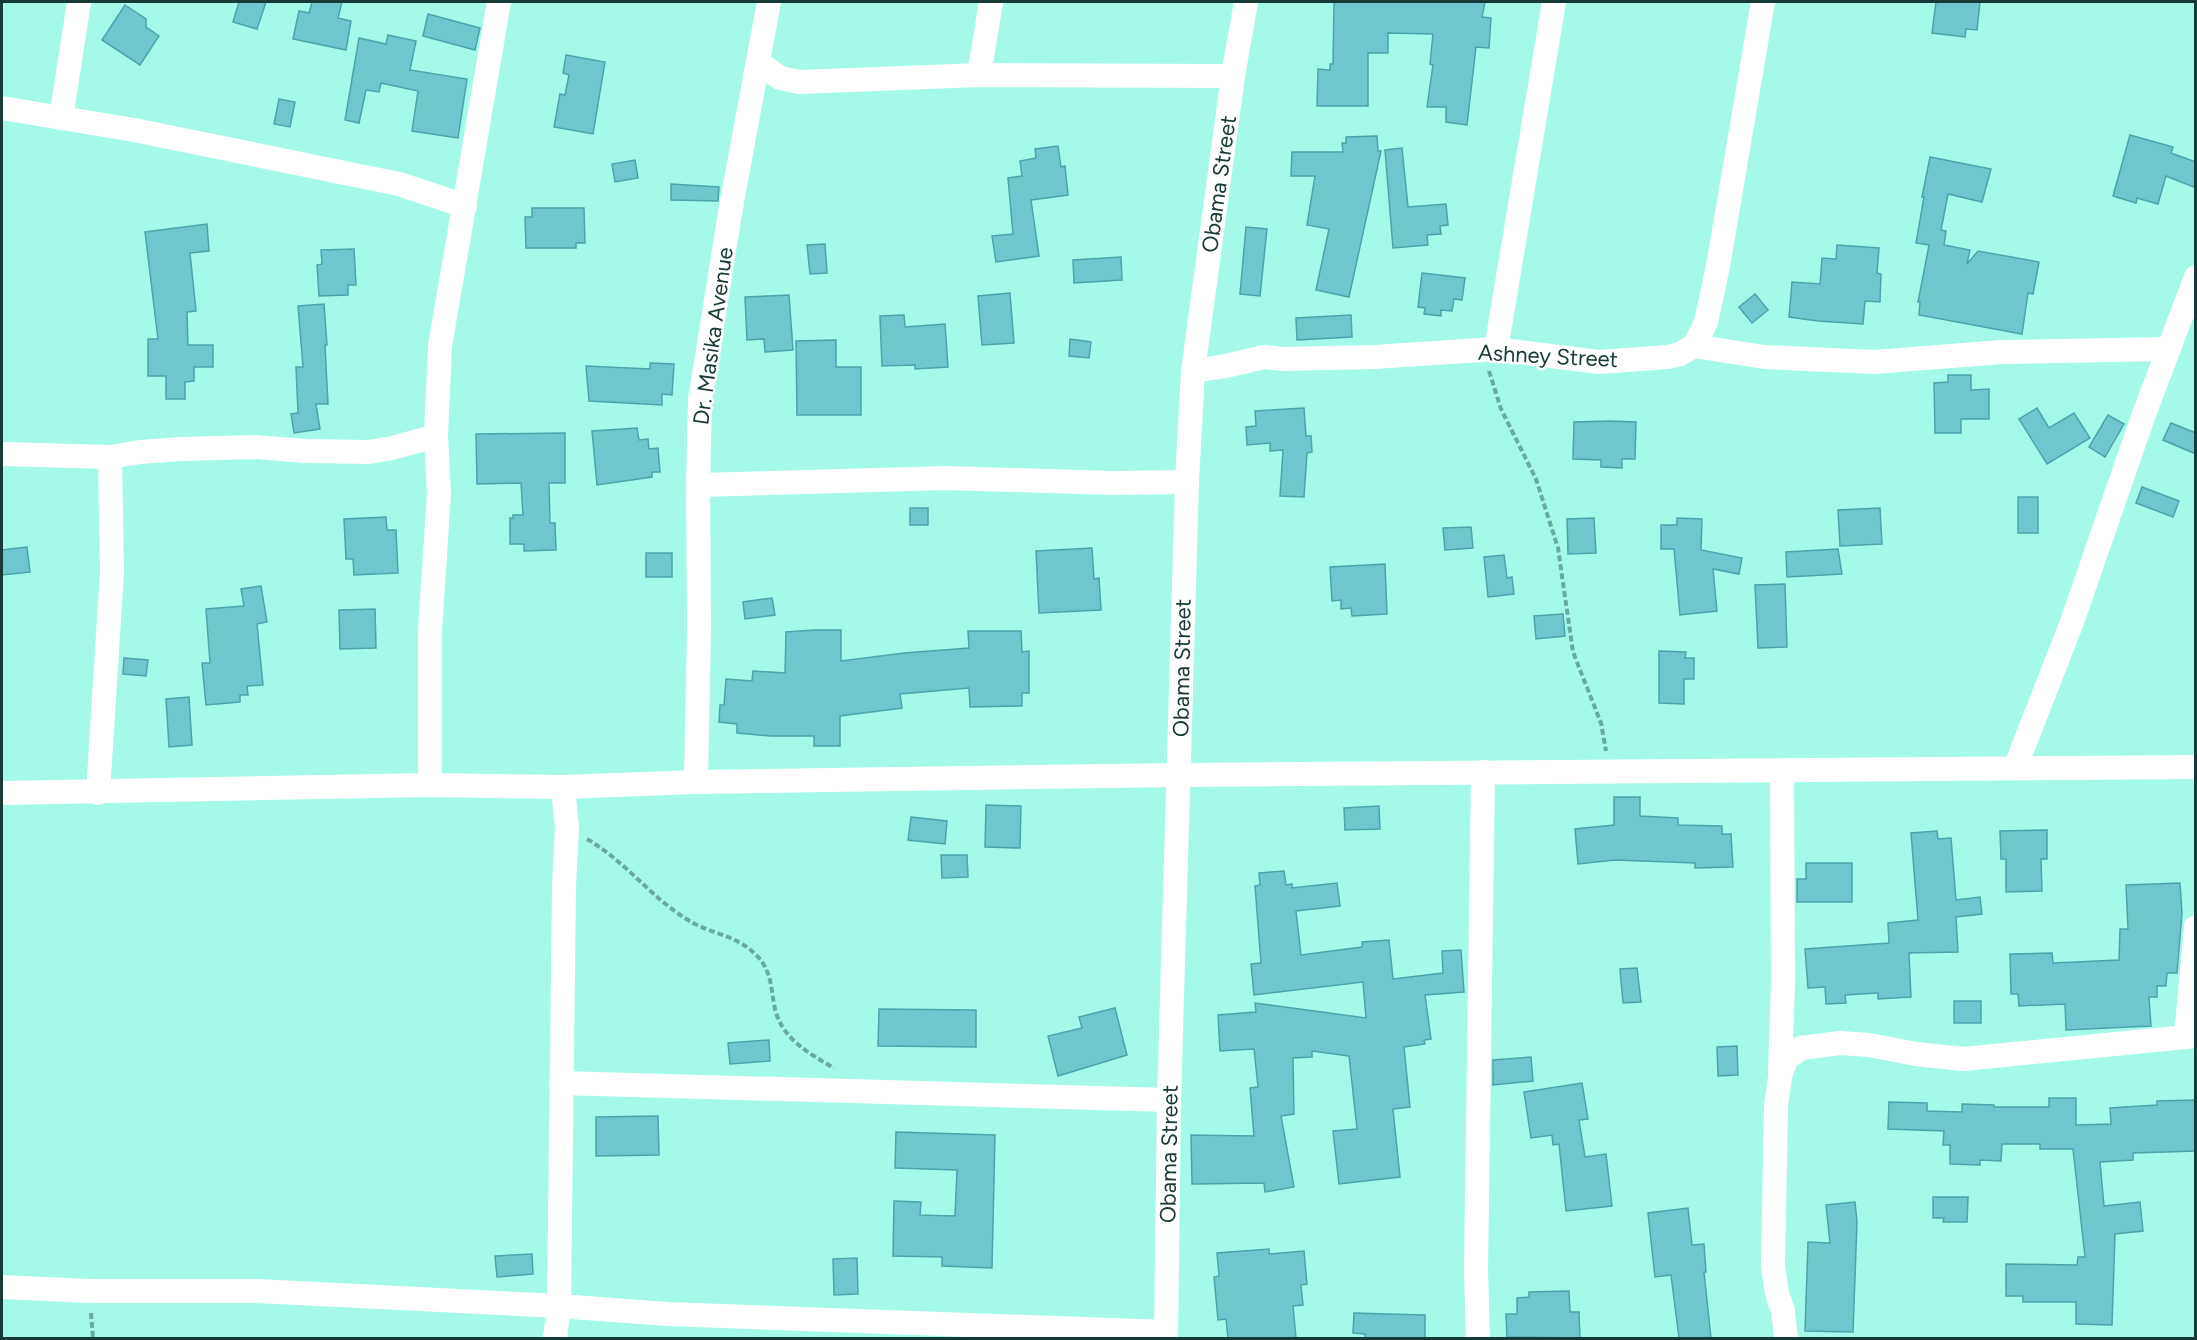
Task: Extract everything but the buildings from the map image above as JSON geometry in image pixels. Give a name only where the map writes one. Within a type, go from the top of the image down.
[{"type":"street","points":[[61,118],[79,2]]},
{"type":"street","points":[[430,785],[430,630],[439,494],[436,435],[440,346],[500,2]]},
{"type":"street","name":"Dr. Masika Avenue","points":[[696,782],[700,400],[731,207],[769,2]]},
{"type":"street","points":[[979,75],[991,2]]},
{"type":"street","name":"Obama Street","points":[[1166,1335],[1169,1100],[1187,482],[1193,371],[1233,76],[1246,2]]},
{"type":"street","points":[[1485,350],[1554,2]]},
{"type":"street","points":[[1763,2],[1718,266],[1706,322],[1694,346],[1764,357],[1874,362],[2002,352],[2168,349]]},
{"type":"street","points":[[758,62],[780,78],[799,82],[979,75],[1233,76]]},
{"type":"street","points":[[2,108],[134,130],[399,184],[465,206]]},
{"type":"street","points":[[2015,768],[2072,622],[2144,414],[2196,277]]},
{"type":"street","name":"Ashney Street","points":[[1193,371],[1264,357],[1283,359],[1374,357],[1485,350],[1599,362],[1668,357],[1680,354],[1694,346]]},
{"type":"street","points":[[2,454],[110,457],[140,452],[254,447],[369,452],[436,435]]},
{"type":"street","points":[[98,793],[112,571],[110,457]]},
{"type":"street","points":[[698,485],[947,478],[1112,483],[1187,482]]},
{"type":"street","points":[[2,793],[430,785],[563,787],[696,782],[1483,772],[1782,772],[2196,767]]},
{"type":"street","points":[[1478,1338],[1476,1270],[1483,772]]},
{"type":"street","points":[[1782,772],[1784,984],[1780,1077],[1776,1107],[1773,1266],[1777,1293],[1783,1311],[1786,1338]]},
{"type":"street","points":[[555,1338],[559,1306],[564,887],[567,828],[563,787]]},
{"type":"street","points":[[1780,1077],[1786,1059],[1802,1048],[1840,1043],[1963,1059],[2191,1036],[2196,927]]},
{"type":"street","points":[[561,1083],[1169,1100]]},
{"type":"street","points":[[2,1287],[89,1291],[257,1291],[559,1306],[818,1329],[1166,1335]]},
{"type":"path","points":[[1485,350],[1501,409],[1536,479],[1555,536],[1573,652],[1601,723],[1609,772]]},
{"type":"path","points":[[567,828],[618,861],[665,905],[695,924],[745,944],[761,960],[772,980],[774,1006],[780,1024],[789,1037],[836,1070]]}]
